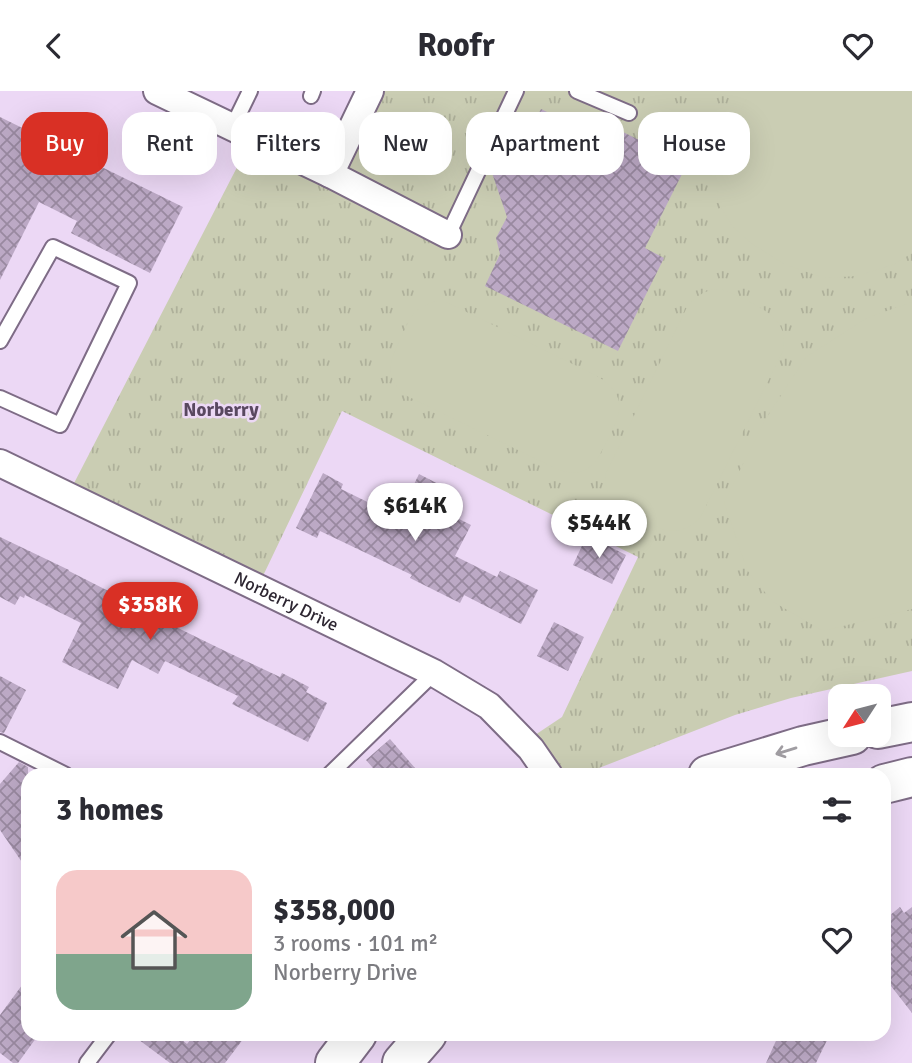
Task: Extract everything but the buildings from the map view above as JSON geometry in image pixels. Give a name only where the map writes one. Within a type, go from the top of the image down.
[{"type":"main road","points":[[891,726],[912,722]]},
{"type":"main road","points":[[730,768],[828,740]]},
{"type":"main road","points":[[891,782],[912,777]]},
{"type":"main road","points":[[335,1063],[352,1041]]},
{"type":"main road","points":[[402,1063],[421,1041]]},
{"type":"street","points":[[157,91],[231,128]]},
{"type":"street","points":[[345,143],[370,91]]},
{"type":"street","points":[[332,175],[448,236]]},
{"type":"street","name":"Norberry Drive","points":[[0,463],[434,673],[489,706],[531,749],[544,768]]},
{"type":"lane","points":[[240,112],[250,91]]},
{"type":"lane","points":[[448,236],[516,91]]},
{"type":"lane","points":[[577,91],[629,113]]},
{"type":"lane","points":[[0,341],[53,247],[129,283],[60,425],[0,398]]},
{"type":"lane","points":[[336,768],[434,673]]},
{"type":"lane","points":[[0,743],[52,768]]},
{"type":"lane","points":[[88,1063],[104,1041]]},
{"type":"green space","points":[[379,91],[912,91],[912,671],[854,684],[828,684],[828,690],[735,715],[599,768],[555,768],[532,737],[562,717],[638,557],[342,411],[261,580],[71,489],[233,175],[316,175],[331,182],[335,175],[345,175],[345,155],[359,129],[359,175],[452,175],[452,112],[368,112]]},
{"type":"green space","points":[[750,91],[912,91],[912,253],[895,264],[857,276],[824,278],[784,264],[751,243],[732,226],[718,202],[716,175],[750,175],[750,112],[740,112]]},
{"type":"green space","points":[[713,289],[744,299],[774,318],[783,332],[783,351],[700,518],[684,529],[664,530],[617,506],[607,491],[606,473],[689,303]]},
{"type":"green space","points":[[437,301],[444,301],[607,383],[618,398],[618,413],[607,441],[594,463],[575,473],[557,469],[407,396],[399,389],[390,369],[397,347],[413,314]]},
{"type":"green space","points":[[912,302],[912,609],[823,631],[772,601],[747,570],[724,502],[765,420],[806,357],[867,318]]},
{"type":"district","name":"Norberry","points":[[221,410]]}]
